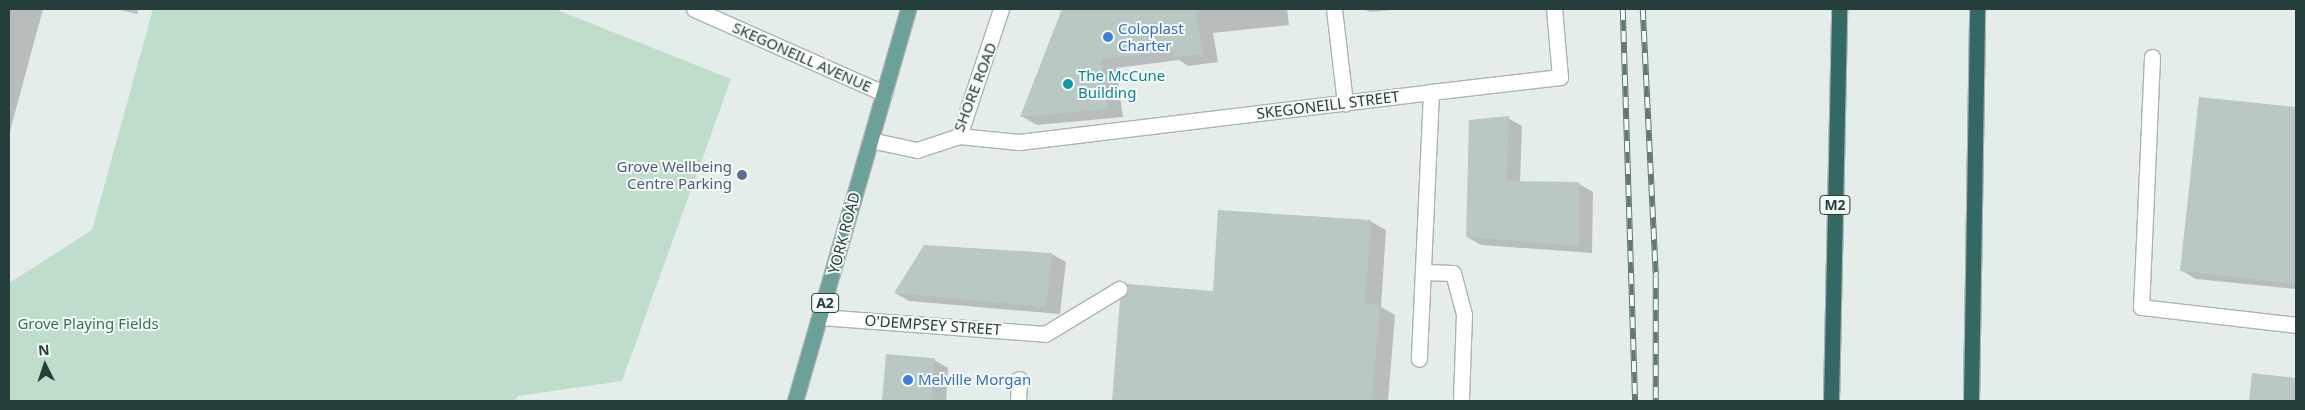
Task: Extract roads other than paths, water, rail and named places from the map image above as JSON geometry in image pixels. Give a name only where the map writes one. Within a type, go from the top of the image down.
[{"type":"highway","name":"M2","points":[[1831,401],[1839,9]]},
{"type":"highway","points":[[1970,401],[1977,9]]},
{"type":"main road","name":"A2","points":[[884,93],[908,9]]},
{"type":"main road","name":"YORK ROAD","points":[[794,401],[821,317],[884,93]]},
{"type":"street","name":"SKEGONEILL AVENUE","points":[[694,9],[884,93]]},
{"type":"street","name":"SHORE ROAD","points":[[870,140],[917,150],[960,136],[1001,9]]},
{"type":"street","points":[[1334,9],[1345,103]]},
{"type":"street","name":"SKEGONEILL STREET","points":[[960,136],[1019,142],[1560,76],[1554,9]]},
{"type":"street","points":[[2152,57],[2141,307],[2296,325]]},
{"type":"street","points":[[1419,359],[1431,92]]},
{"type":"street","points":[[1423,272],[1453,273],[1464,314],[1461,401]]},
{"type":"street","name":"O'DEMPSEY STREET","points":[[821,317],[1045,334],[1119,289]]},
{"type":"street","points":[[1018,401],[1019,379]]},
{"type":"railway","points":[[1623,9],[1635,401]]},
{"type":"railway","points":[[1643,9],[1656,277],[1656,401]]},
{"type":"place","name":"Coloplast Charter","points":[[1108,37]]},
{"type":"place","name":"The McCune Building","points":[[1068,84]]},
{"type":"place","name":"Grove Wellbeing Centre Parking","points":[[742,175]]},
{"type":"place","name":"Melville Morgan","points":[[908,380]]},
{"type":"park label","name":"Grove Playing Fields","points":[[88,324]]}]
